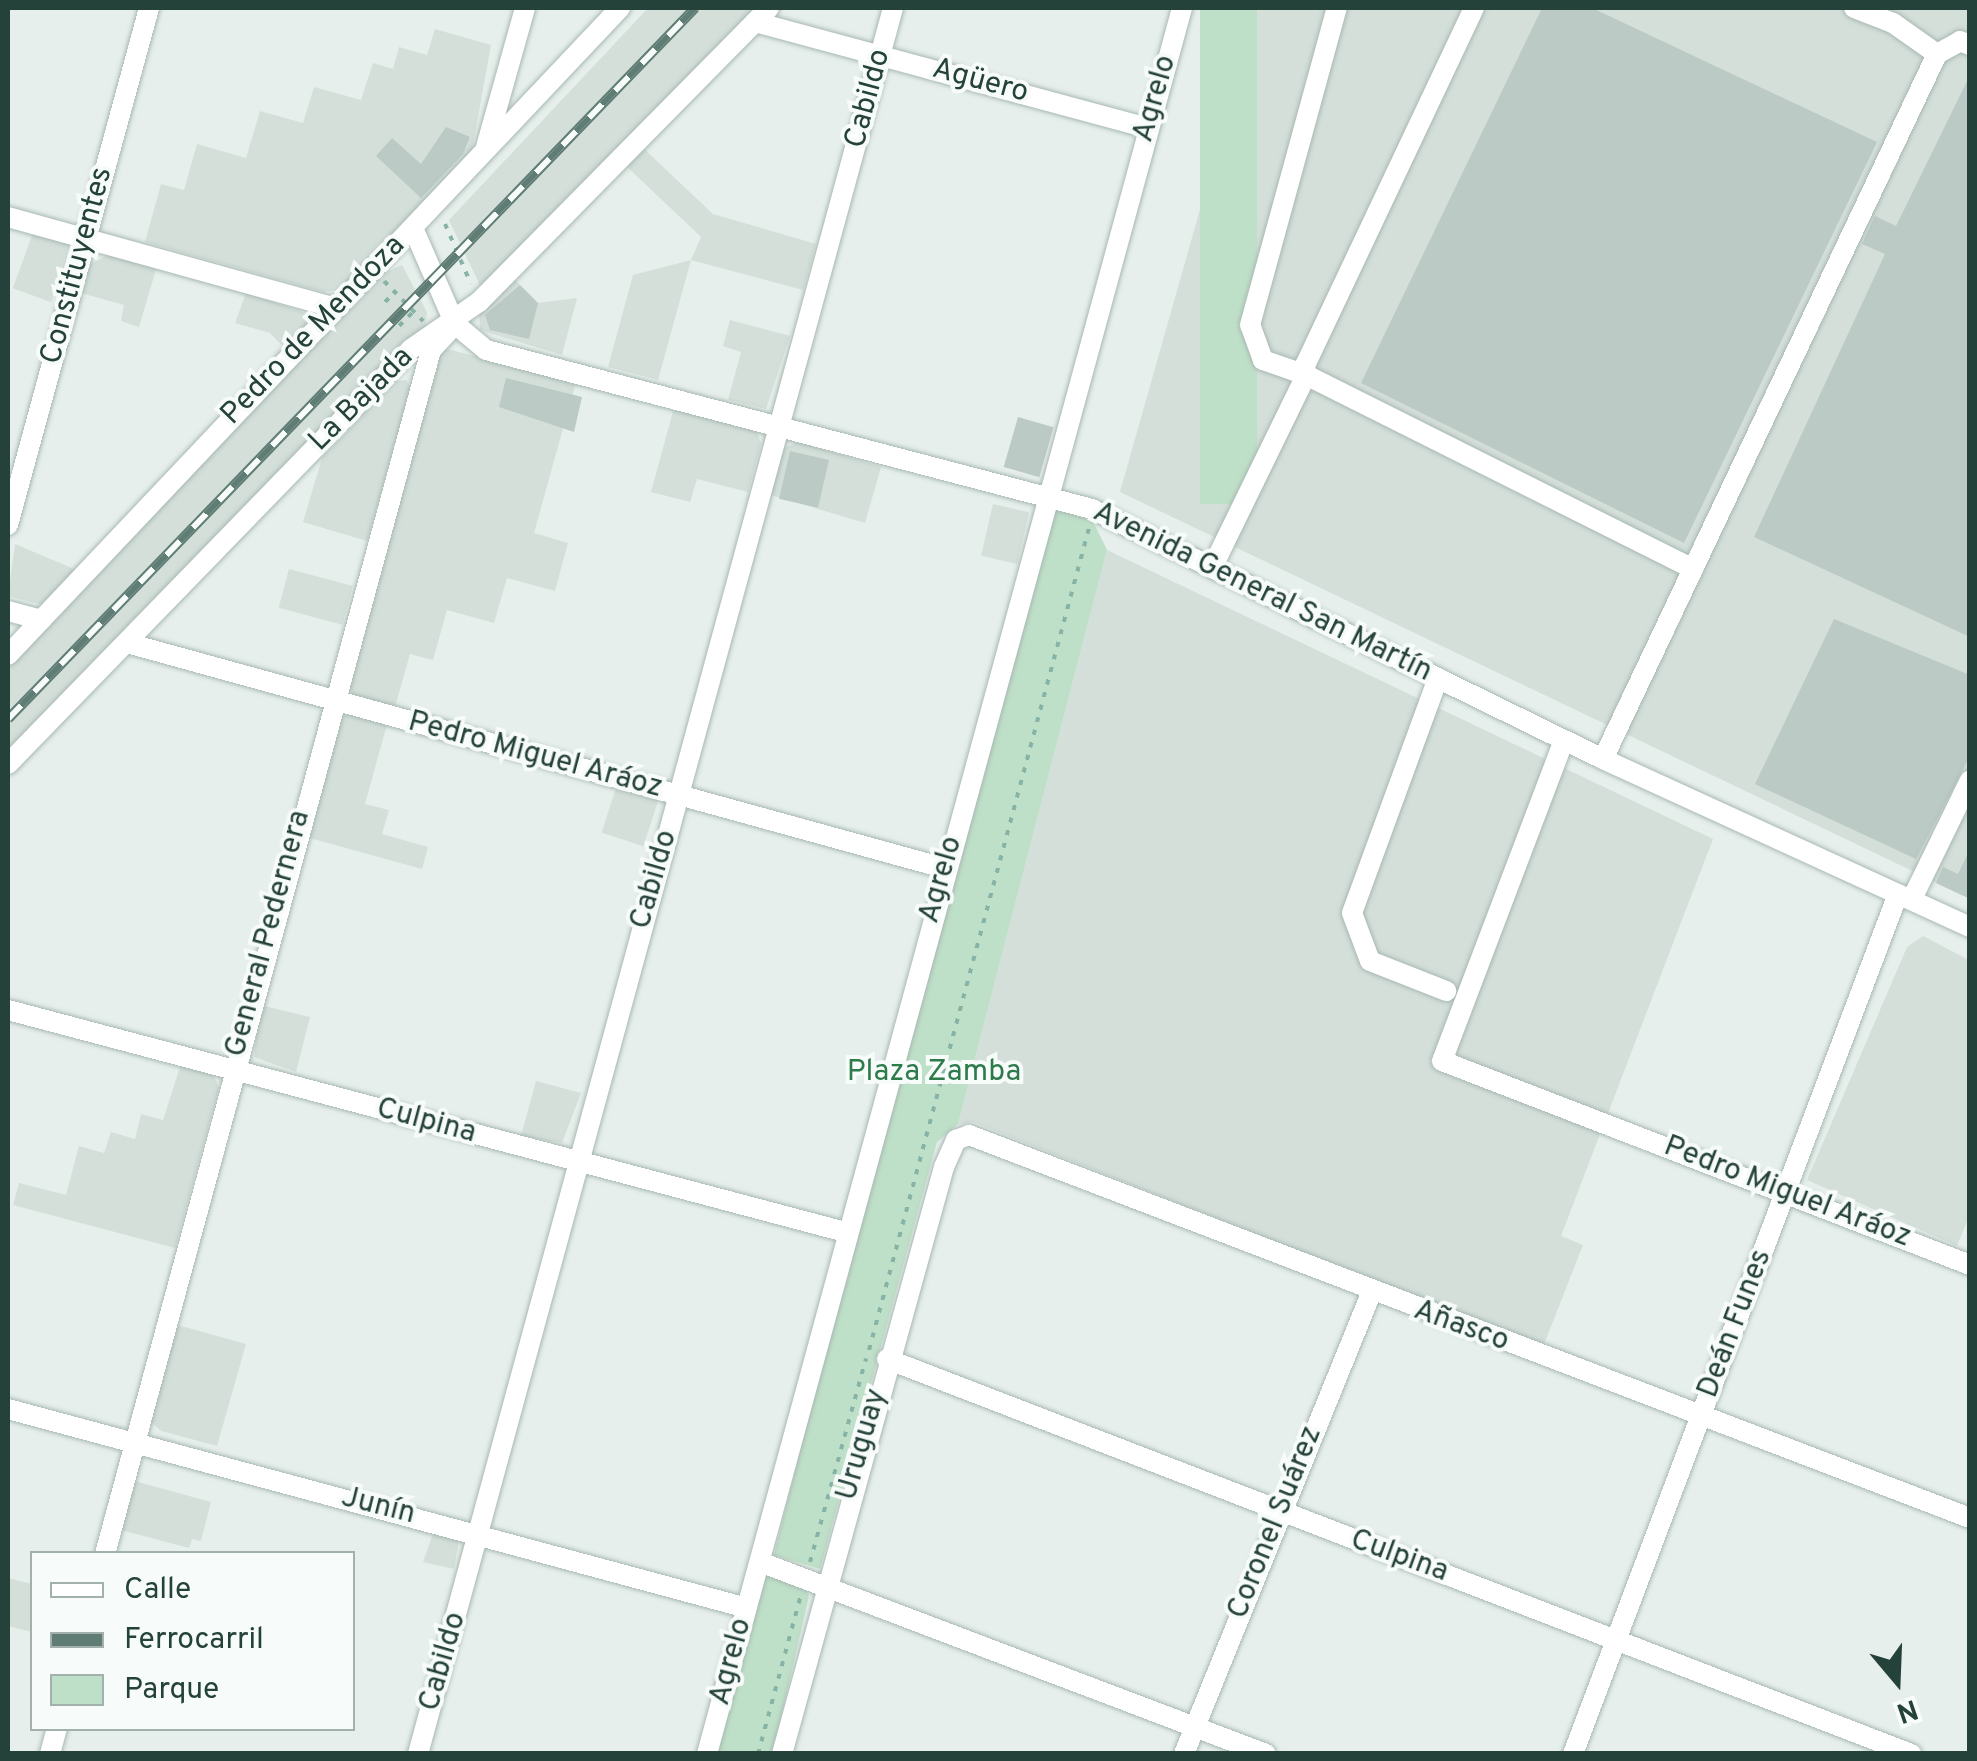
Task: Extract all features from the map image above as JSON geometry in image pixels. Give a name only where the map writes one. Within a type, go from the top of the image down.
[{"type":"street","name":"Constituyentes","points":[[8,525],[150,8]]},
{"type":"street","points":[[483,154],[525,8]]},
{"type":"street","name":"Pedro de Mendoza","points":[[8,655],[620,8]]},
{"type":"street","name":"Cabildo","points":[[418,1754],[482,1533],[576,1163],[893,8]]},
{"type":"street","name":"Agrelo","points":[[707,1754],[944,868],[1050,500],[1182,8]]},
{"type":"street","points":[[1338,8],[1250,325],[1263,360],[1306,375],[1694,568]]},
{"type":"street","points":[[1212,568],[1306,375],[1474,8]]},
{"type":"street","points":[[1854,8],[1893,23],[1937,54]]},
{"type":"street","name":"Agüero","points":[[762,15],[882,55],[1147,128]]},
{"type":"street","name":"La Bajada","points":[[8,764],[432,332],[455,324],[480,302],[762,15]]},
{"type":"street","points":[[1603,759],[1937,54],[1948,44],[1970,44]]},
{"type":"street","points":[[8,217],[336,308]]},
{"type":"street","points":[[413,228],[455,324]]},
{"type":"street","name":"Avenida General San Martín","points":[[455,324],[486,350],[778,423],[1092,509],[1603,759],[1970,927]]},
{"type":"street","name":"General Pedernera","points":[[105,1551],[232,1068],[431,350],[455,324]]},
{"type":"street","points":[[8,611],[41,620]]},
{"type":"street","name":"Pedro Miguel Aráoz","points":[[127,643],[944,868]]},
{"type":"street","points":[[1438,678],[1352,913],[1358,944],[1370,961],[1446,991]]},
{"type":"street","name":"Pedro Miguel Aráoz","points":[[1564,740],[1442,1060],[1970,1265]]},
{"type":"street","name":"Deán Funes","points":[[1572,1754],[1620,1640],[1700,1416],[1905,896],[1970,780]]},
{"type":"street","name":"Culpina","points":[[8,1010],[846,1232]]},
{"type":"street","name":"Añasco","points":[[956,1140],[988,1138],[1370,1293],[1970,1518]]},
{"type":"street","name":"Uruguay","points":[[782,1754],[814,1584],[956,1140]]},
{"type":"street","name":"Coronel Suárez","points":[[1184,1754],[1278,1512],[1370,1293]]},
{"type":"street","name":"Culpina","points":[[887,1359],[1911,1754]]},
{"type":"street","name":"Junín","points":[[8,1409],[482,1533],[747,1608]]},
{"type":"street","points":[[760,1562],[1266,1754]]},
{"type":"path","points":[[436,203],[480,302]]},
{"type":"path","points":[[372,271],[432,332]]},
{"type":"path","points":[[385,302],[396,292]]},
{"type":"path","points":[[399,326],[414,311]]},
{"type":"path","points":[[809,1565],[1092,519]]},
{"type":"path","points":[[758,1754],[814,1584]]},
{"type":"shaded area","points":[[648,8],[760,8],[484,294],[449,220]]},
{"type":"shaded area","points":[[1257,8],[1969,8],[1969,898],[1120,492]]},
{"type":"shaded area","points":[[435,29],[491,45],[471,156],[344,289],[324,292],[145,242],[161,184],[184,190],[197,144],[246,158],[260,111],[303,123],[314,87],[361,100],[373,63],[393,69],[399,47],[427,55]]},
{"type":"shaded area","points":[[641,146],[713,214],[816,244],[803,290],[691,260],[701,237],[624,164]]},
{"type":"shaded area","points":[[34,230],[73,244],[51,302],[13,288]]},
{"type":"shaded area","points":[[110,254],[157,266],[139,327],[121,321],[124,305],[81,293],[88,265]]},
{"type":"shaded area","points":[[691,260],[658,380],[608,367],[633,275]]},
{"type":"shaded area","points":[[402,265],[427,312],[425,328],[8,753],[8,660],[382,274]]},
{"type":"shaded area","points":[[513,278],[538,303],[577,298],[562,355],[480,330],[479,312]]},
{"type":"shaded area","points":[[246,293],[305,313],[313,323],[288,352],[270,333],[235,323]]},
{"type":"shaded area","points":[[730,320],[790,336],[766,409],[728,400],[741,352],[723,346]]},
{"type":"shaded area","points":[[447,349],[576,382],[534,533],[568,543],[555,591],[507,578],[494,623],[447,610],[433,660],[410,654],[395,707],[354,695],[348,685],[435,356]]},
{"type":"shaded area","points":[[406,380],[411,388],[367,541],[303,522],[322,458],[396,381]]},
{"type":"shaded area","points":[[674,408],[757,431],[761,444],[748,492],[697,479],[690,502],[651,492]]},
{"type":"shaded area","points":[[798,442],[881,467],[865,523],[768,494],[781,449]]},
{"type":"shaded area","points":[[993,504],[1029,512],[1017,564],[981,556]]},
{"type":"shaded area","points":[[15,544],[79,571],[42,605],[8,596]]},
{"type":"shaded area","points":[[1107,550],[1713,839],[1561,1236],[1583,1245],[1543,1347],[973,1122],[958,1124]]},
{"type":"shaded area","points":[[289,569],[353,586],[342,625],[279,608]]},
{"type":"shaded area","points":[[355,712],[388,721],[365,804],[389,810],[382,834],[428,847],[422,869],[306,837],[341,718]]},
{"type":"shaded area","points":[[617,785],[659,799],[643,846],[602,833]]},
{"type":"shaded area","points":[[1923,936],[1969,960],[1970,1214],[1957,1246],[1807,1180],[1907,947]]},
{"type":"shaded area","points":[[260,1005],[310,1017],[296,1072],[254,1057]]},
{"type":"shaded area","points":[[181,1064],[212,1072],[219,1087],[175,1248],[13,1205],[19,1183],[66,1195],[79,1146],[104,1153],[111,1132],[135,1139],[141,1114],[163,1120]]},
{"type":"shaded area","points":[[536,1081],[581,1093],[562,1143],[521,1136]]},
{"type":"shaded area","points":[[174,1324],[246,1344],[217,1446],[161,1431],[151,1422]]},
{"type":"shaded area","points":[[131,1480],[211,1502],[201,1541],[192,1539],[189,1548],[117,1529]]},
{"type":"shaded area","points":[[436,1525],[459,1542],[454,1569],[423,1562]]},
{"type":"shaded area","points":[[8,1578],[30,1584],[30,1632],[8,1626]]},
{"type":"green space","points":[[1200,8],[1257,8],[1257,504],[1200,504]]},
{"type":"green space","name":"Plaza Zamba","points":[[1062,509],[1092,519],[1107,550],[958,1124],[937,1142],[820,1569],[774,1555],[888,1099],[1052,512]]},
{"type":"green space","points":[[765,1571],[804,1584],[809,1596],[773,1753],[715,1754]]},
{"type":"building","points":[[1542,8],[1592,8],[1877,142],[1684,543],[1361,383]]},
{"type":"building","points":[[1970,75],[1970,637],[1754,537],[1885,254],[1862,244],[1875,216],[1896,226]]},
{"type":"building","points":[[446,127],[470,137],[463,154],[421,198],[376,156],[392,138],[421,164]]},
{"type":"building","points":[[520,285],[538,303],[529,339],[490,330],[485,315]]},
{"type":"building","points":[[506,378],[582,397],[574,432],[499,407]]},
{"type":"building","points":[[1018,417],[1054,427],[1039,477],[1004,467]]},
{"type":"building","points":[[790,451],[829,460],[818,508],[779,499]]},
{"type":"building","points":[[1834,619],[1970,675],[1970,756],[1916,859],[1755,784]]},
{"type":"building","points":[[1970,849],[1970,899],[1936,883],[1943,867],[1958,874]]},
{"type":"railway","points":[[8,719],[695,8]]}]
